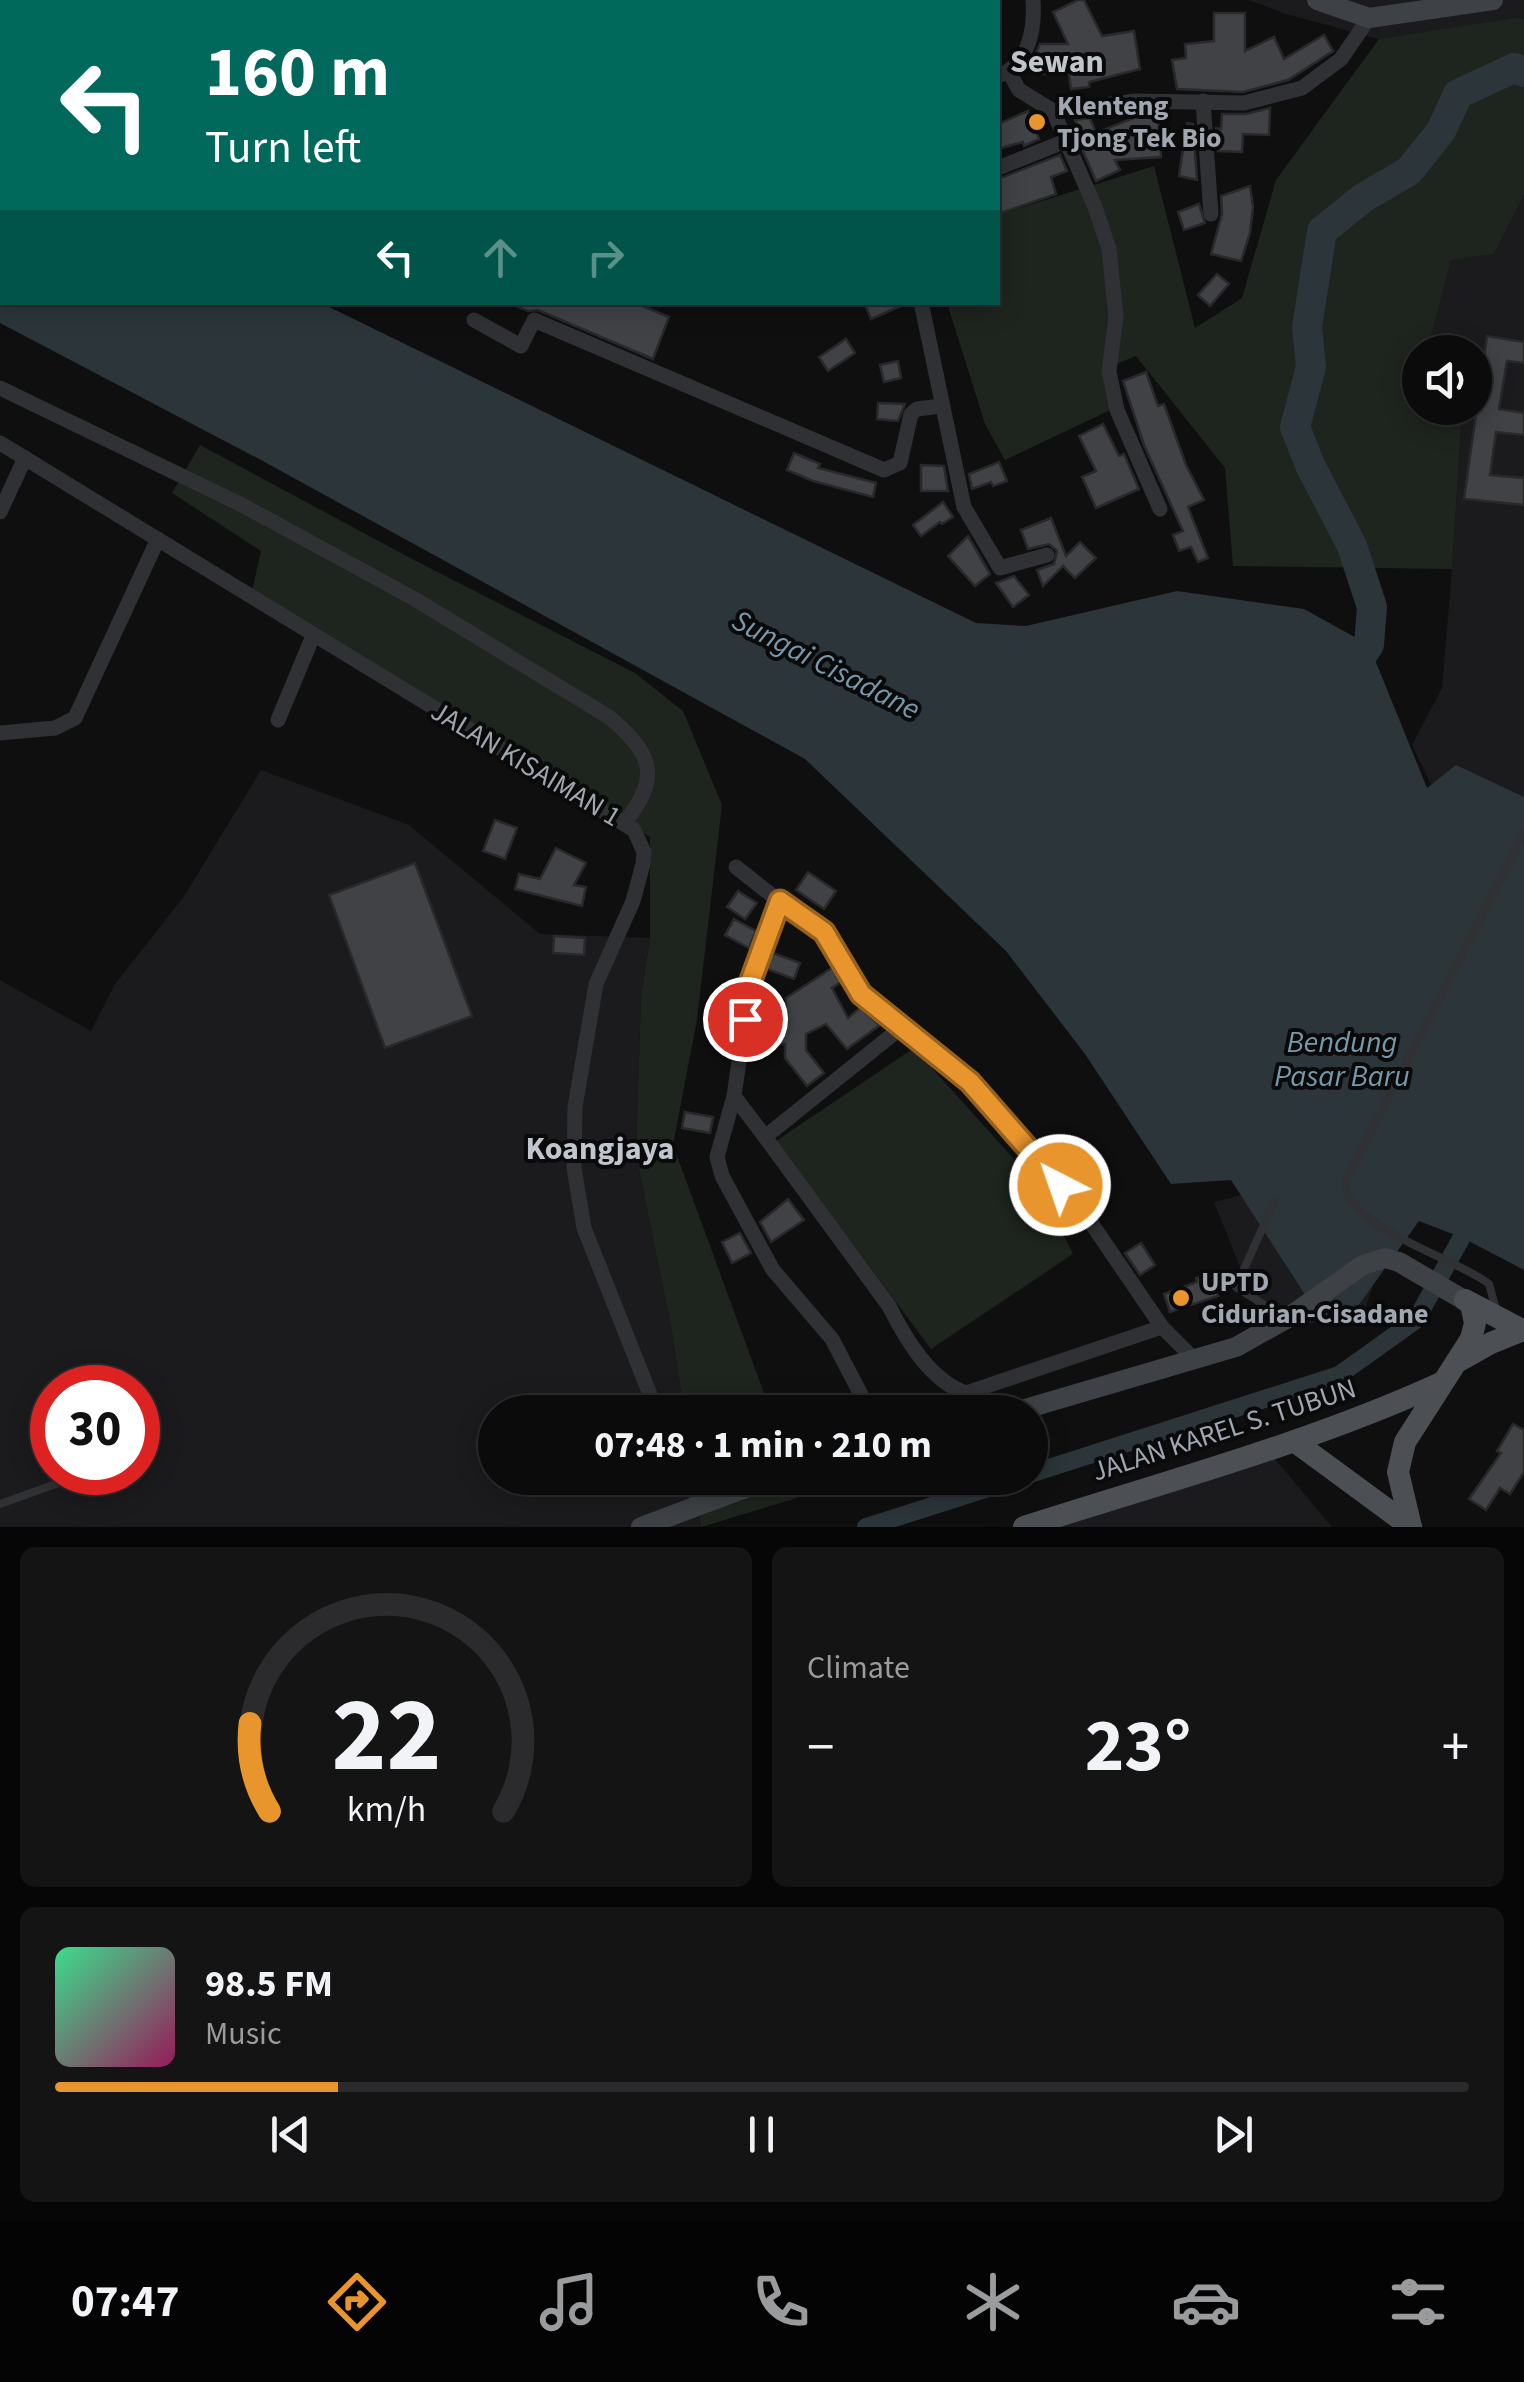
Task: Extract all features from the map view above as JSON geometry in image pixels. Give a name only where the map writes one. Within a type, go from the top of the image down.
[{"type":"main road","points":[[1411,1527],[1398,1472],[1404,1442],[1440,1383],[1459,1361],[1480,1308],[1524,1330]]},
{"type":"main road","points":[[1459,1361],[1524,1330]]},
{"type":"main road","name":"JALAN KAREL S. TUBUN","points":[[1024,1527],[1363,1417],[1440,1383]]},
{"type":"main road","points":[[1294,1440],[1411,1527]]},
{"type":"street","points":[[1032,0],[1035,25],[1024,54],[1003,74],[1054,111],[1109,249],[1116,317],[1109,370],[1117,410],[1160,508]]},
{"type":"street","points":[[1317,0],[1370,18]]},
{"type":"street","points":[[1054,111],[1136,101],[1244,103],[1302,88],[1341,60],[1370,18],[1395,8],[1492,0]]},
{"type":"street","points":[[1202,101],[1211,214]]},
{"type":"street","points":[[1000,167],[1068,140]]},
{"type":"street","points":[[922,305],[964,507],[1000,568],[1047,556]]},
{"type":"street","points":[[474,320],[520,346],[534,320],[884,470],[900,463],[912,414],[917,409],[941,406]]},
{"type":"street","points":[[0,388],[328,551],[413,598],[609,718],[635,739],[646,764],[648,787],[641,803],[624,823]]},
{"type":"street","name":"JALAN KISAIMAN 1","points":[[0,444],[634,830],[644,852],[642,864],[633,901],[596,984],[574,1107],[574,1168],[584,1228],[650,1395]]},
{"type":"street","points":[[0,512],[25,458]]},
{"type":"street","points":[[0,733],[55,728],[75,718],[158,539]]},
{"type":"street","points":[[278,720],[313,636]]},
{"type":"street","points":[[736,867],[824,932],[861,994],[970,1082],[1083,1210],[1162,1327],[1194,1358]]},
{"type":"street","points":[[780,901],[751,980],[734,1096],[717,1157],[722,1176],[773,1270],[832,1339],[861,1395]]},
{"type":"street","points":[[765,1137],[902,1027]]},
{"type":"street","points":[[734,1096],[888,1306],[904,1336],[952,1388],[966,1392],[1162,1327]]},
{"type":"street","points":[[1048,1402],[1236,1348],[1364,1264],[1385,1258],[1480,1308]]},
{"type":"street","points":[[696,1495],[700,1503]]},
{"type":"street","points":[[642,1527],[723,1495]]},
{"type":"lane","points":[[1480,1308],[1495,1298],[1488,1284],[1363,1213],[1345,1192],[1345,1182],[1524,834]]},
{"type":"lane","points":[[1275,1200],[1236,1287],[1286,1318]]},
{"type":"lane","points":[[0,1504],[30,1493]]},
{"type":"shaded area","points":[[1249,0],[1524,0],[1524,19],[1379,39]]},
{"type":"shaded area","points":[[1524,19],[1524,195],[1494,254],[1451,260],[1431,335],[1402,335],[1402,425],[1461,425],[1452,569],[1233,566],[1225,468],[1136,356],[1104,369],[1121,405],[1005,460],[985,424],[948,305],[1000,305],[1000,214],[1154,166],[1195,328],[1242,298],[1276,180],[1379,39]]},
{"type":"shaded area","points":[[1524,195],[1524,875],[1441,805],[1412,745],[1442,688],[1461,425],[1492,425],[1492,335],[1431,335],[1451,259],[1494,254]]},
{"type":"shaded area","points":[[200,445],[635,673],[683,711],[722,805],[697,1020],[673,1145],[765,1395],[681,1395],[636,1155],[641,996],[650,938],[650,837],[250,600],[261,551],[172,493]]},
{"type":"shaded area","points":[[261,770],[409,825],[540,934],[650,938],[641,996],[636,1155],[681,1395],[478,1395],[478,1495],[696,1495],[701,1527],[0,1527],[0,980],[91,1031],[115,984],[185,895]]},
{"type":"shaded area","points":[[914,1048],[1040,1188],[1073,1254],[931,1349],[776,1141]]},
{"type":"shaded area","points":[[1289,1183],[1389,1236],[1365,1310],[1267,1334],[1214,1202]]},
{"type":"shaded area","points":[[1265,1447],[1332,1527],[1013,1527]]},
{"type":"shaded area","points":[[696,1495],[796,1495],[797,1498],[701,1527]]},
{"type":"water","points":[[0,305],[325,305],[976,623],[1026,626],[1177,591],[1304,609],[1369,645],[1427,788],[1456,765],[1524,797],[1524,1270],[1463,1238],[1419,1221],[1353,1313],[1322,1321],[1231,1180],[1171,1184],[1085,1054],[1006,951],[805,759],[261,460],[0,323]]},
{"type":"building","points":[[1084,0],[1102,36],[1134,31],[1140,69],[1089,82],[1089,87],[1071,89],[1069,74],[1033,74],[1032,61],[1040,44],[1068,44],[1053,12]]},
{"type":"building","points":[[1214,13],[1245,13],[1245,51],[1274,37],[1284,59],[1324,35],[1333,51],[1288,80],[1243,92],[1177,89],[1172,60],[1186,58],[1185,44],[1214,41]]},
{"type":"building","points":[[1270,108],[1269,135],[1243,134],[1242,152],[1218,151],[1216,128],[1221,129],[1222,114]]},
{"type":"building","points":[[1028,111],[1039,139],[1024,146],[1023,142],[1000,148],[1000,123]]},
{"type":"building","points":[[1139,113],[1158,113],[1161,157],[1115,160],[1120,170],[1096,181],[1079,142],[1082,136],[1075,120],[1090,118],[1096,133]]},
{"type":"building","points":[[1187,123],[1193,124],[1197,180],[1179,176]]},
{"type":"building","points":[[1060,155],[1067,171],[1051,177],[1056,194],[1000,213],[1000,178]]},
{"type":"building","points":[[1250,186],[1250,233],[1241,261],[1211,254],[1222,214],[1221,196]]},
{"type":"building","points":[[1199,204],[1205,223],[1184,230],[1178,212]]},
{"type":"building","points":[[1217,274],[1229,284],[1210,306],[1198,295]]},
{"type":"building","points":[[513,305],[640,305],[669,317],[653,359],[538,310]]},
{"type":"building","points":[[865,305],[903,305],[871,319]]},
{"type":"building","points":[[1492,337],[1524,342],[1524,363],[1507,361],[1499,409],[1524,413],[1524,435],[1496,432],[1490,475],[1524,478],[1524,505],[1464,499],[1474,425],[1492,425]]},
{"type":"building","points":[[846,339],[855,353],[828,371],[819,357]]},
{"type":"building","points":[[898,361],[901,378],[884,382],[880,365]]},
{"type":"building","points":[[1146,372],[1158,406],[1164,404],[1186,465],[1204,500],[1188,507],[1208,558],[1198,562],[1191,547],[1179,551],[1173,535],[1183,531],[1144,445],[1123,381]]},
{"type":"building","points":[[878,403],[905,404],[898,421],[877,419]]},
{"type":"building","points":[[1103,424],[1119,456],[1124,454],[1139,489],[1096,508],[1082,477],[1096,471],[1079,436]]},
{"type":"building","points":[[794,453],[820,464],[818,468],[876,483],[873,497],[787,470]]},
{"type":"building","points":[[999,462],[1007,481],[972,489],[969,474]]},
{"type":"building","points":[[921,465],[944,466],[948,491],[921,491]]},
{"type":"building","points":[[943,502],[953,517],[921,536],[913,525]]},
{"type":"building","points":[[1051,518],[1066,556],[1080,542],[1096,558],[1075,578],[1063,566],[1043,586],[1037,570],[1054,564],[1057,551],[1049,544],[1028,549],[1021,530]]},
{"type":"building","points":[[968,536],[990,574],[975,586],[948,556]]},
{"type":"building","points":[[1014,576],[1029,595],[1013,607],[996,583]]},
{"type":"building","points":[[495,820],[517,828],[505,859],[483,851]]},
{"type":"building","points":[[556,848],[586,863],[574,885],[586,887],[582,906],[515,889],[519,874],[540,879]]},
{"type":"building","points":[[415,863],[472,1016],[385,1048],[329,895]]},
{"type":"building","points":[[808,872],[836,891],[824,909],[796,890]]},
{"type":"building","points":[[738,891],[757,903],[745,919],[727,907]]},
{"type":"building","points":[[734,919],[756,931],[749,948],[725,935]]},
{"type":"building","points":[[554,936],[585,938],[584,955],[553,953]]},
{"type":"building","points":[[773,953],[800,963],[794,979],[767,969]]},
{"type":"building","points":[[832,968],[841,982],[832,988],[848,1018],[860,1008],[880,1025],[847,1049],[826,1024],[806,1034],[806,1050],[824,1073],[807,1086],[785,1058],[785,1044],[753,1045],[758,1007],[786,1005],[786,998]]},
{"type":"building","points":[[685,1112],[713,1117],[710,1133],[682,1128]]},
{"type":"building","points":[[788,1199],[804,1220],[771,1242],[760,1222]]},
{"type":"building","points":[[740,1233],[751,1253],[732,1263],[722,1242]]},
{"type":"building","points":[[1141,1243],[1155,1265],[1140,1275],[1125,1253]]},
{"type":"building","points":[[1212,1273],[1218,1296],[1170,1312],[1164,1294]]},
{"type":"building","points":[[1513,1424],[1524,1430],[1524,1472],[1510,1494],[1500,1488],[1486,1510],[1469,1499],[1501,1453],[1497,1451]]},
{"type":"waterway","points":[[1347,676],[1369,645],[1372,607],[1352,546],[1295,427],[1311,367],[1307,327],[1322,231],[1363,198],[1409,171],[1441,131],[1458,94],[1514,68],[1524,72]]},
{"type":"waterway","points":[[1048,1468],[1339,1375],[1416,1320],[1473,1217]]},
{"type":"waterway","points":[[866,1527],[967,1495]]},
{"type":"place","name":"Klenteng Tjong Tek Bio","points":[[1037,122]]},
{"type":"place","name":"UPTD Cidurian-Cisadane","points":[[1181,1298]]},
{"type":"district","name":"Sewan","points":[[1057,62]]},
{"type":"district","name":"Koangjaya","points":[[600,1149]]},
{"type":"route","points":[[745,1019],[751,980],[780,901],[824,932],[861,994],[970,1082],[1060,1185]]},
{"type":"water label","name":"Sungai Cisadane","points":[[826,665]]},
{"type":"water label","name":"Bendung Pasar Baru","points":[[1342,1059]]}]
